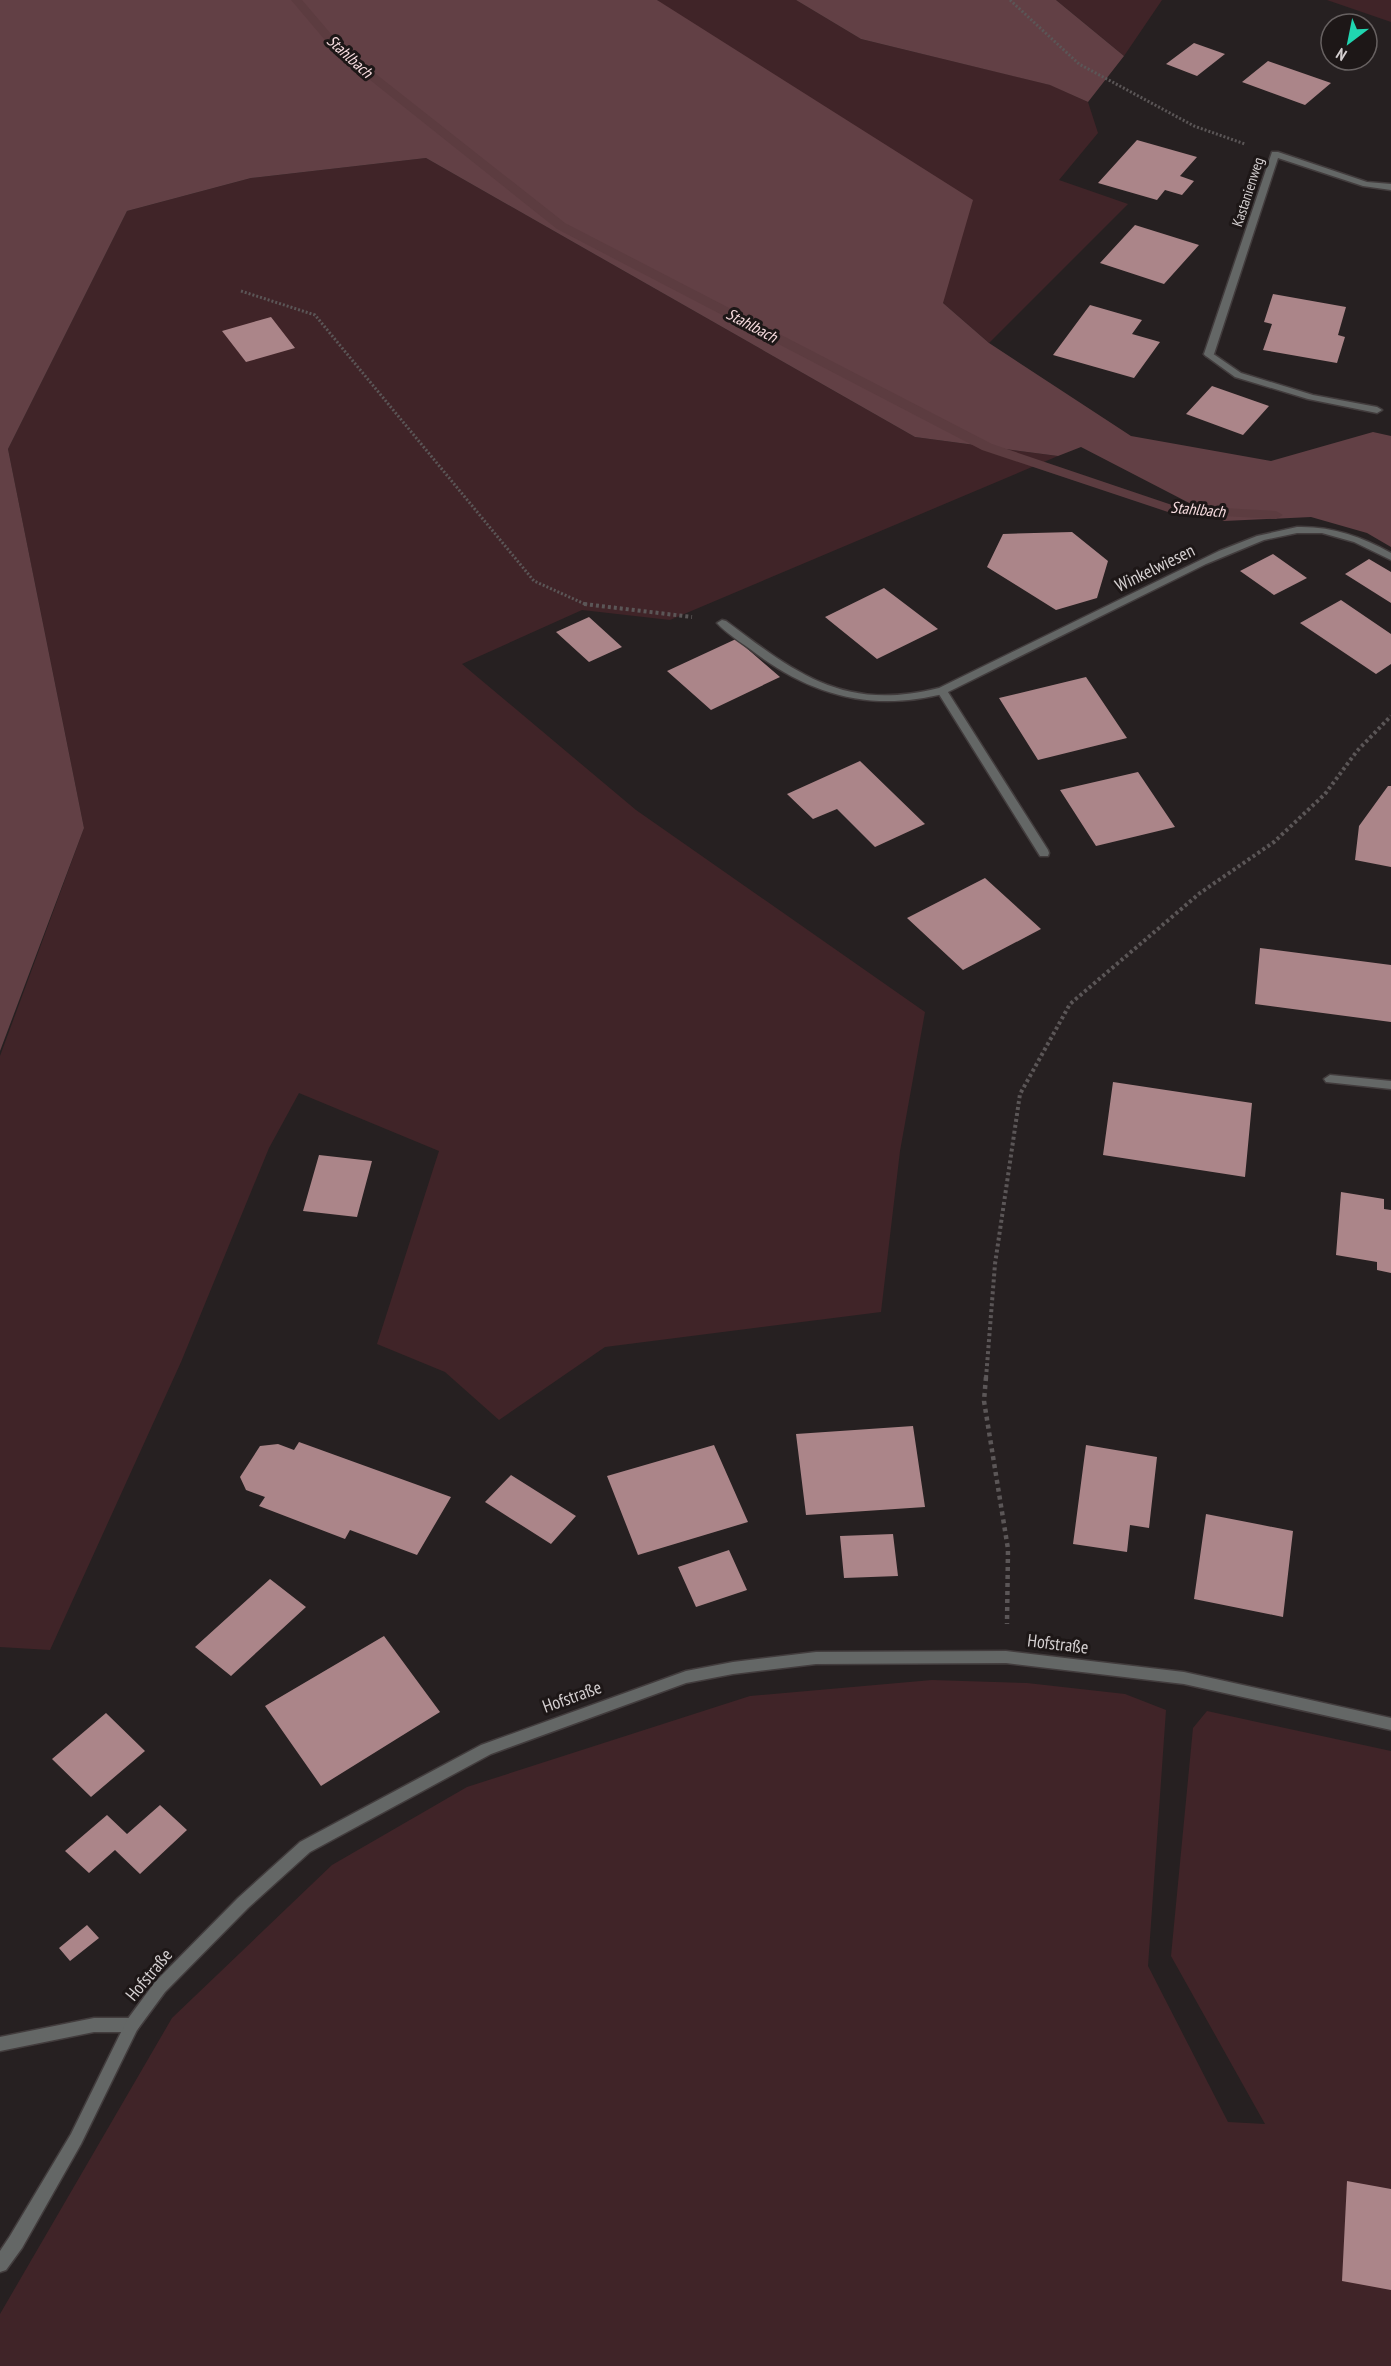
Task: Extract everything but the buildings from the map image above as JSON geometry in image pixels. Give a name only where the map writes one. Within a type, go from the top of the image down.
[{"type":"street","name":"Kastanienweg","points":[[1377,410],[1311,397],[1238,375],[1209,354],[1275,154],[1365,184],[1391,187]]},
{"type":"street","name":"Winkelwiesen","points":[[722,623],[789,672],[833,692],[876,699],[917,699],[942,691],[1182,573],[1253,541],[1281,532],[1330,530],[1352,537],[1391,557]]},
{"type":"street","points":[[942,691],[1044,853]]},
{"type":"street","points":[[1330,1079],[1391,1085]]},
{"type":"street","name":"Hofstraße","points":[[0,2264],[16,2242],[76,2139],[132,2025],[160,1987],[243,1903],[305,1847],[486,1749],[686,1677],[733,1668],[816,1658],[1006,1657],[1184,1678],[1391,1724]]},
{"type":"street","points":[[0,2044],[94,2025],[132,2025]]},
{"type":"path","points":[[1010,0],[1079,64],[1194,126],[1275,154]]},
{"type":"path","points":[[241,291],[315,315],[534,581],[589,606],[663,612],[722,623]]},
{"type":"path","points":[[1006,1657],[1008,1549],[984,1401],[995,1264],[1020,1094],[1070,1004],[1200,893],[1274,842],[1325,794],[1357,751],[1391,716]]},
{"type":"shaded area","points":[[0,0],[657,0],[973,200],[943,303],[989,343],[1131,436],[1271,461],[1373,432],[1391,436],[1391,547],[1367,533],[1311,517],[1224,521],[1081,447],[1058,456],[915,437],[426,158],[251,178],[127,211],[8,449],[84,828],[0,1051]]},
{"type":"shaded area","points":[[657,0],[796,0],[861,39],[1051,85],[1088,102],[1098,133],[1059,180],[1128,204],[989,343],[943,303]]},
{"type":"shaded area","points":[[796,0],[1056,0],[1124,56],[1088,102],[1050,85],[861,39]]},
{"type":"shaded area","points":[[1056,0],[1162,0],[1124,56]]},
{"type":"shaded area","points":[[1327,0],[1391,0],[1391,22],[1379,18],[1379,12],[1362,12]]},
{"type":"shaded area","points":[[426,158],[915,437],[1058,456],[670,620],[582,610],[462,664],[636,810],[925,1012],[900,1151],[881,1312],[605,1347],[499,1420],[445,1372],[377,1344],[439,1151],[299,1093],[269,1148],[181,1362],[50,1650],[0,1647],[0,1056],[84,828],[8,449],[127,211],[251,178]]},
{"type":"shaded area","points":[[932,1680],[1027,1683],[1125,1694],[1166,1710],[1148,1966],[1228,2122],[1265,2124],[1171,1956],[1193,1728],[1207,1711],[1391,1751],[1391,2366],[0,2366],[0,2314],[172,2018],[332,1865],[467,1787],[750,1696]]},
{"type":"waterway","name":"Stahlbach","points":[[296,0],[339,50],[561,226],[987,447],[1171,509],[1276,515]]}]
